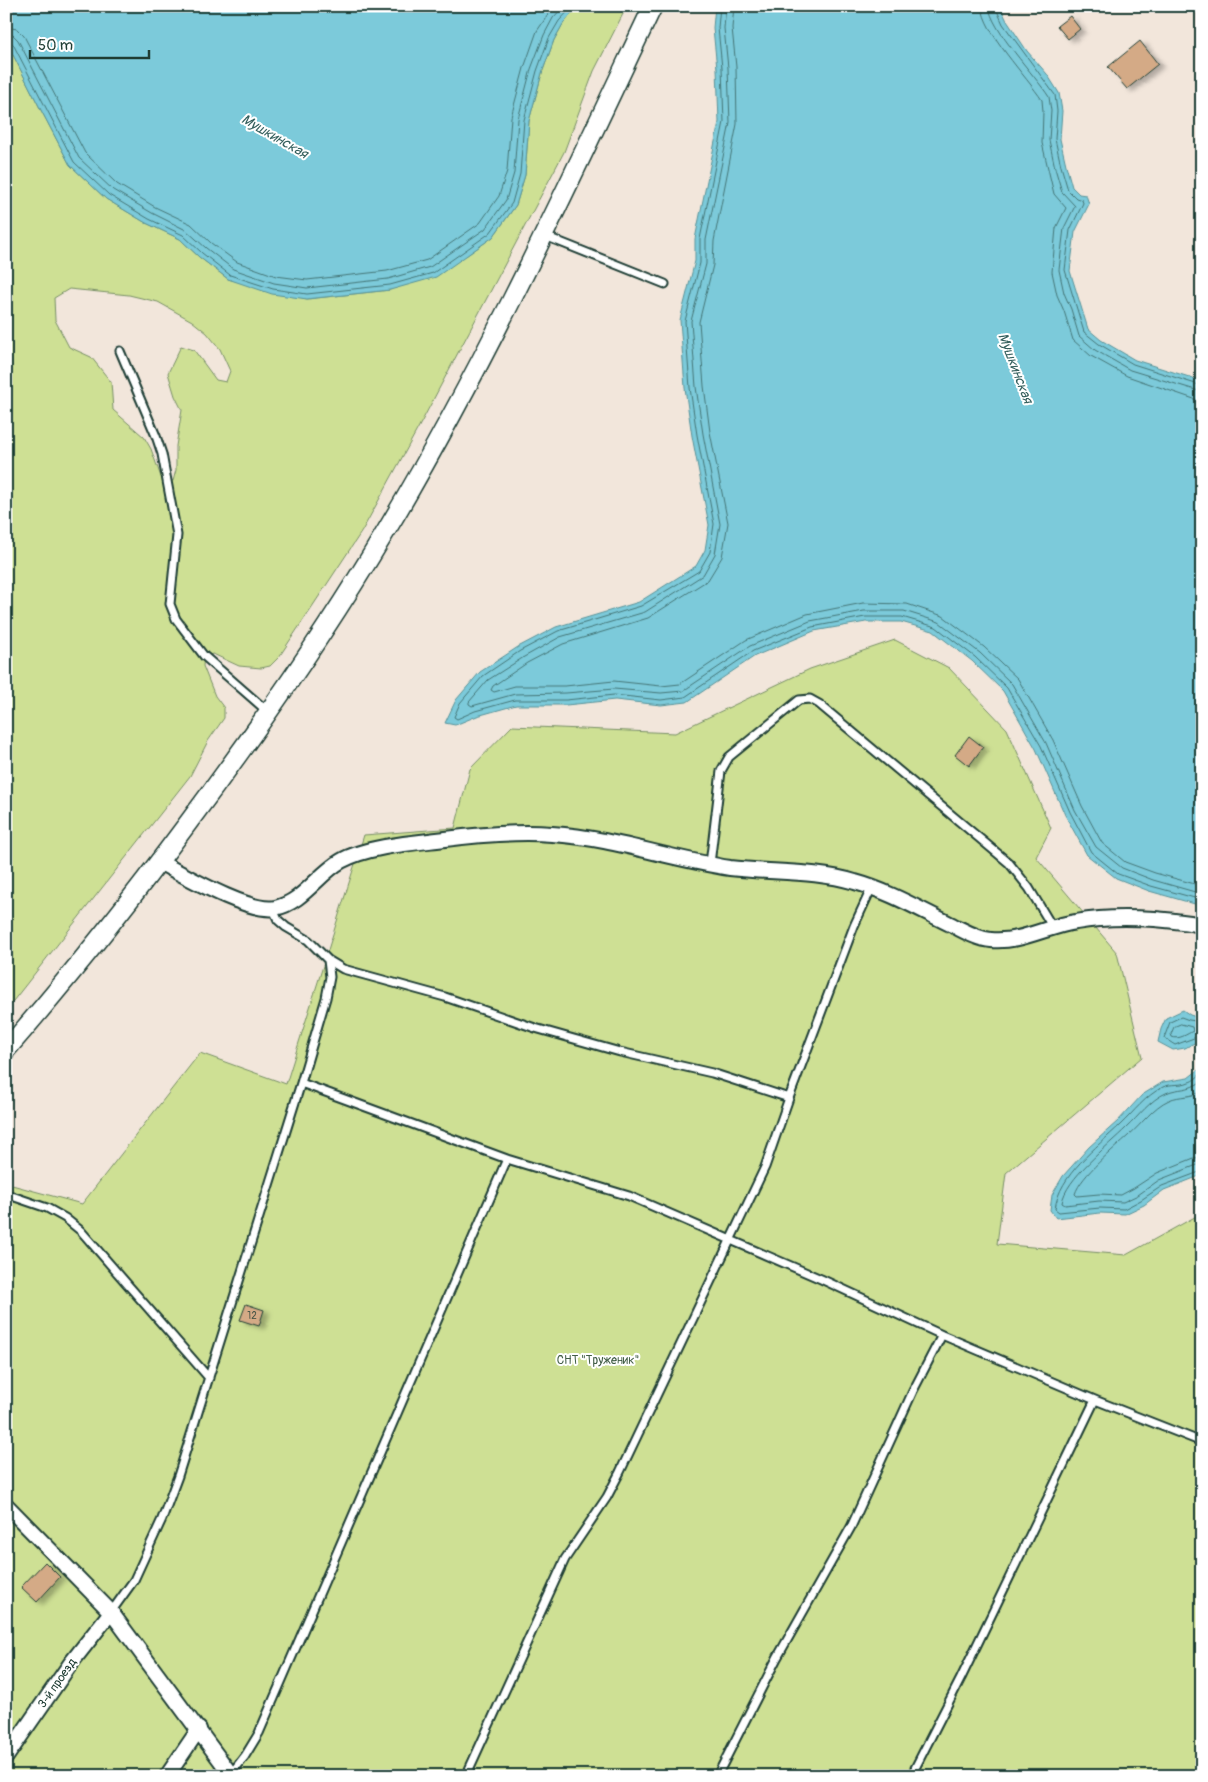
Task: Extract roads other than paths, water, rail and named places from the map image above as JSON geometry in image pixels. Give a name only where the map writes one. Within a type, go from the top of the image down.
[{"type":"street","points":[[6,1050],[92,949],[159,862],[269,713],[332,619],[387,530],[485,352],[544,236],[653,6]]},
{"type":"street","points":[[159,862],[230,897],[258,907],[273,909],[288,904],[342,860],[363,852],[439,840],[510,833],[553,834],[628,846],[710,864],[762,871],[826,875],[872,887],[969,934],[988,940],[1006,941],[1076,922],[1108,919],[1139,919],[1202,925]]},
{"type":"street","points":[[8,1511],[111,1612],[232,1775]]},
{"type":"street","name":"3-й проезд","points":[[6,1757],[71,1663],[111,1612]]},
{"type":"street","points":[[167,1776],[199,1729]]},
{"type":"lane","points":[[544,236],[665,284]]},
{"type":"lane","points":[[120,351],[162,454],[177,535],[170,604],[176,620],[204,656],[269,713]]},
{"type":"lane","points":[[710,864],[721,771],[729,757],[799,700],[810,699],[819,704],[1009,863],[1029,888],[1053,928]]},
{"type":"lane","points":[[466,1776],[565,1559],[607,1497],[620,1472],[765,1167],[854,926],[872,887]]},
{"type":"lane","points":[[273,909],[278,920],[286,927],[308,940],[328,960],[343,969],[446,997],[534,1028],[620,1052],[712,1073],[789,1098]]},
{"type":"lane","points":[[111,1612],[134,1580],[162,1519],[191,1438],[326,998],[330,977],[328,960]]},
{"type":"lane","points":[[301,1083],[507,1159],[629,1196],[730,1239],[942,1335],[1095,1400],[1202,1442]]},
{"type":"lane","points":[[232,1775],[259,1733],[507,1159]]},
{"type":"lane","points":[[6,1194],[47,1208],[65,1218],[81,1231],[209,1378]]},
{"type":"lane","points":[[716,1776],[777,1658],[851,1527],[913,1391],[942,1335]]},
{"type":"lane","points":[[911,1776],[961,1678],[1095,1400]]},
{"type":"water","name":"Мушкинская","points":[[6,6],[582,6],[574,11],[563,24],[554,40],[542,73],[529,121],[525,175],[516,205],[493,237],[436,277],[390,290],[307,299],[272,294],[228,279],[199,257],[180,239],[146,223],[106,199],[70,165],[6,41]]},
{"type":"water","name":"Мушкинская","points":[[715,6],[1000,6],[1007,21],[1027,51],[1047,74],[1059,93],[1062,111],[1060,139],[1066,165],[1072,187],[1079,194],[1086,195],[1089,204],[1075,232],[1070,271],[1088,329],[1101,340],[1135,360],[1202,381],[1202,906],[1149,891],[1116,878],[1087,855],[1065,815],[1036,749],[1003,691],[972,661],[933,631],[901,622],[866,622],[814,631],[755,656],[687,702],[661,705],[615,700],[566,705],[516,705],[477,716],[455,725],[445,723],[456,700],[480,672],[518,647],[556,627],[639,602],[696,566],[705,550],[709,525],[685,388],[680,320],[695,261],[695,239],[719,122],[713,28]]},
{"type":"water","points":[[1183,1010],[1190,1015],[1200,1018],[1202,1012],[1202,1039],[1185,1048],[1173,1050],[1158,1042],[1161,1029],[1166,1018]]},
{"type":"water","points":[[1202,1067],[1202,1175],[1164,1190],[1144,1205],[1125,1214],[1100,1213],[1056,1218],[1050,1210],[1052,1195],[1063,1176],[1089,1147],[1118,1121],[1142,1095],[1163,1082],[1188,1078]]},
{"type":"park label","name":"СНТ \"Труженик\"","points":[[598,1360]]}]
